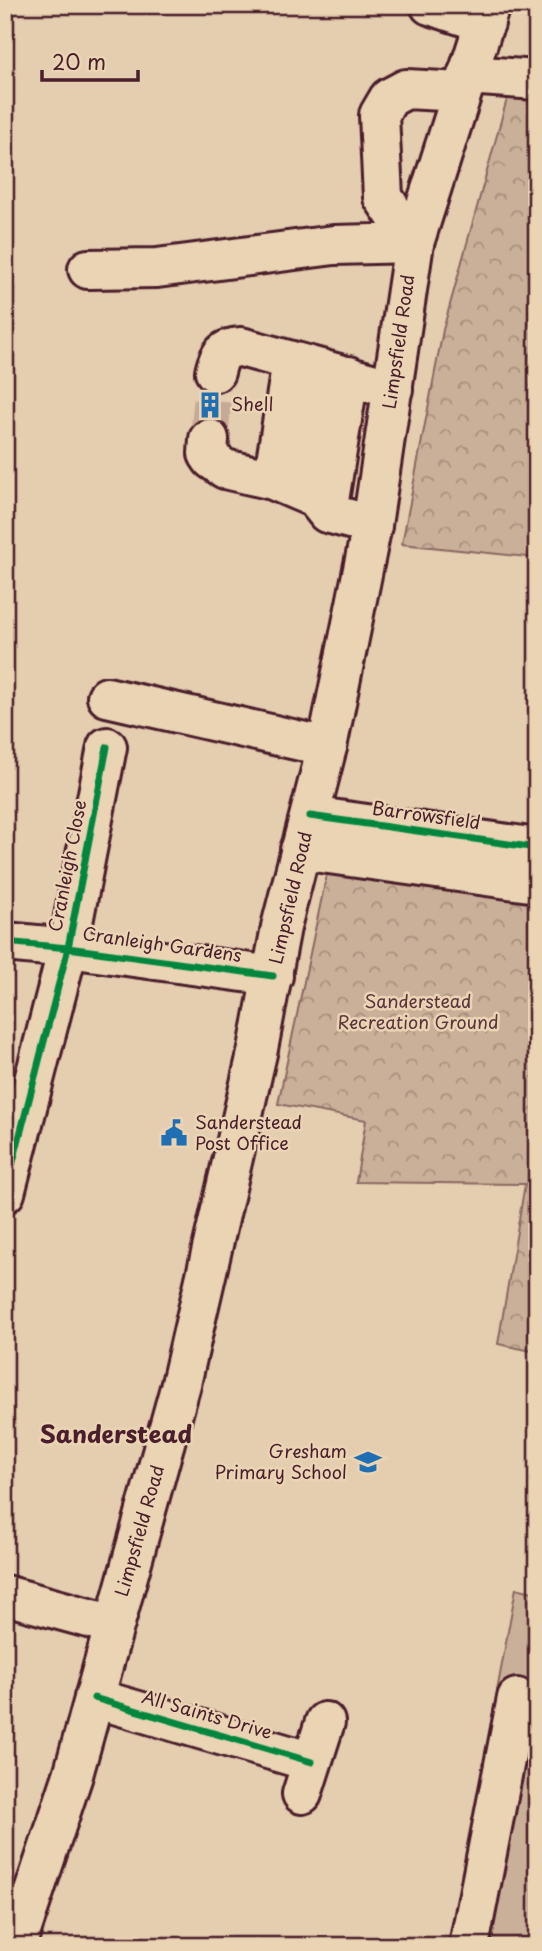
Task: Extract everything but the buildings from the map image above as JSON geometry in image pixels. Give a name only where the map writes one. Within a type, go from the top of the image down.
[{"type":"main road","points":[[430,5],[487,14]]},
{"type":"main road","name":"Limpsfield Road","points":[[16,1946],[49,1852],[181,1384],[258,1049],[281,927],[327,747],[372,525],[414,243],[487,14]]},
{"type":"main road","points":[[414,243],[383,197],[379,115],[389,98],[406,89],[537,80]]},
{"type":"main road","points":[[88,269],[157,268],[334,245],[414,243]]},
{"type":"main road","points":[[215,372],[221,354],[227,349],[241,347],[393,389]]},
{"type":"main road","points":[[300,495],[321,369]]},
{"type":"main road","points":[[300,495],[321,369]]},
{"type":"main road","points":[[209,439],[208,454],[218,466],[300,495],[372,525]]},
{"type":"main road","points":[[107,697],[327,747]]},
{"type":"main road","name":"Cranleigh Close","points":[[5,1193],[68,948],[107,747]]},
{"type":"main road","points":[[305,833],[537,883]]},
{"type":"main road","name":"Barrowsfield","points":[[305,833],[537,848]]},
{"type":"main road","name":"Cranleigh Gardens","points":[[5,942],[273,976]]},
{"type":"main road","points":[[5,1595],[114,1625]]},
{"type":"main road","name":"All Saints Drive","points":[[94,1698],[307,1778],[325,1722]]},
{"type":"main road","points":[[470,1946],[517,1698]]},
{"type":"green space","points":[[510,88],[537,90],[537,558],[402,544],[443,330]]},
{"type":"green space","name":"Sanderstead Recreation Ground","points":[[329,864],[537,874],[537,1352],[498,1344],[525,1184],[356,1182],[366,1120],[278,1104]]},
{"type":"green space","points":[[516,1588],[537,1593],[537,1946],[450,1946]]},
{"type":"tunnel","points":[[209,439],[215,372]]},
{"type":"cycle path","points":[[5,1193],[68,948],[107,747]]},
{"type":"cycle path","points":[[310,816],[537,848]]},
{"type":"cycle path","points":[[5,942],[273,976]]},
{"type":"cycle path","points":[[94,1698],[312,1762]]},
{"type":"place","name":"Shell","points":[[210,405]]},
{"type":"place","name":"Sanderstead Post Office","points":[[174,1133]]},
{"type":"place","name":"Gresham Primary School","points":[[368,1462]]},
{"type":"district","name":"Sanderstead","points":[[116,1435]]}]
